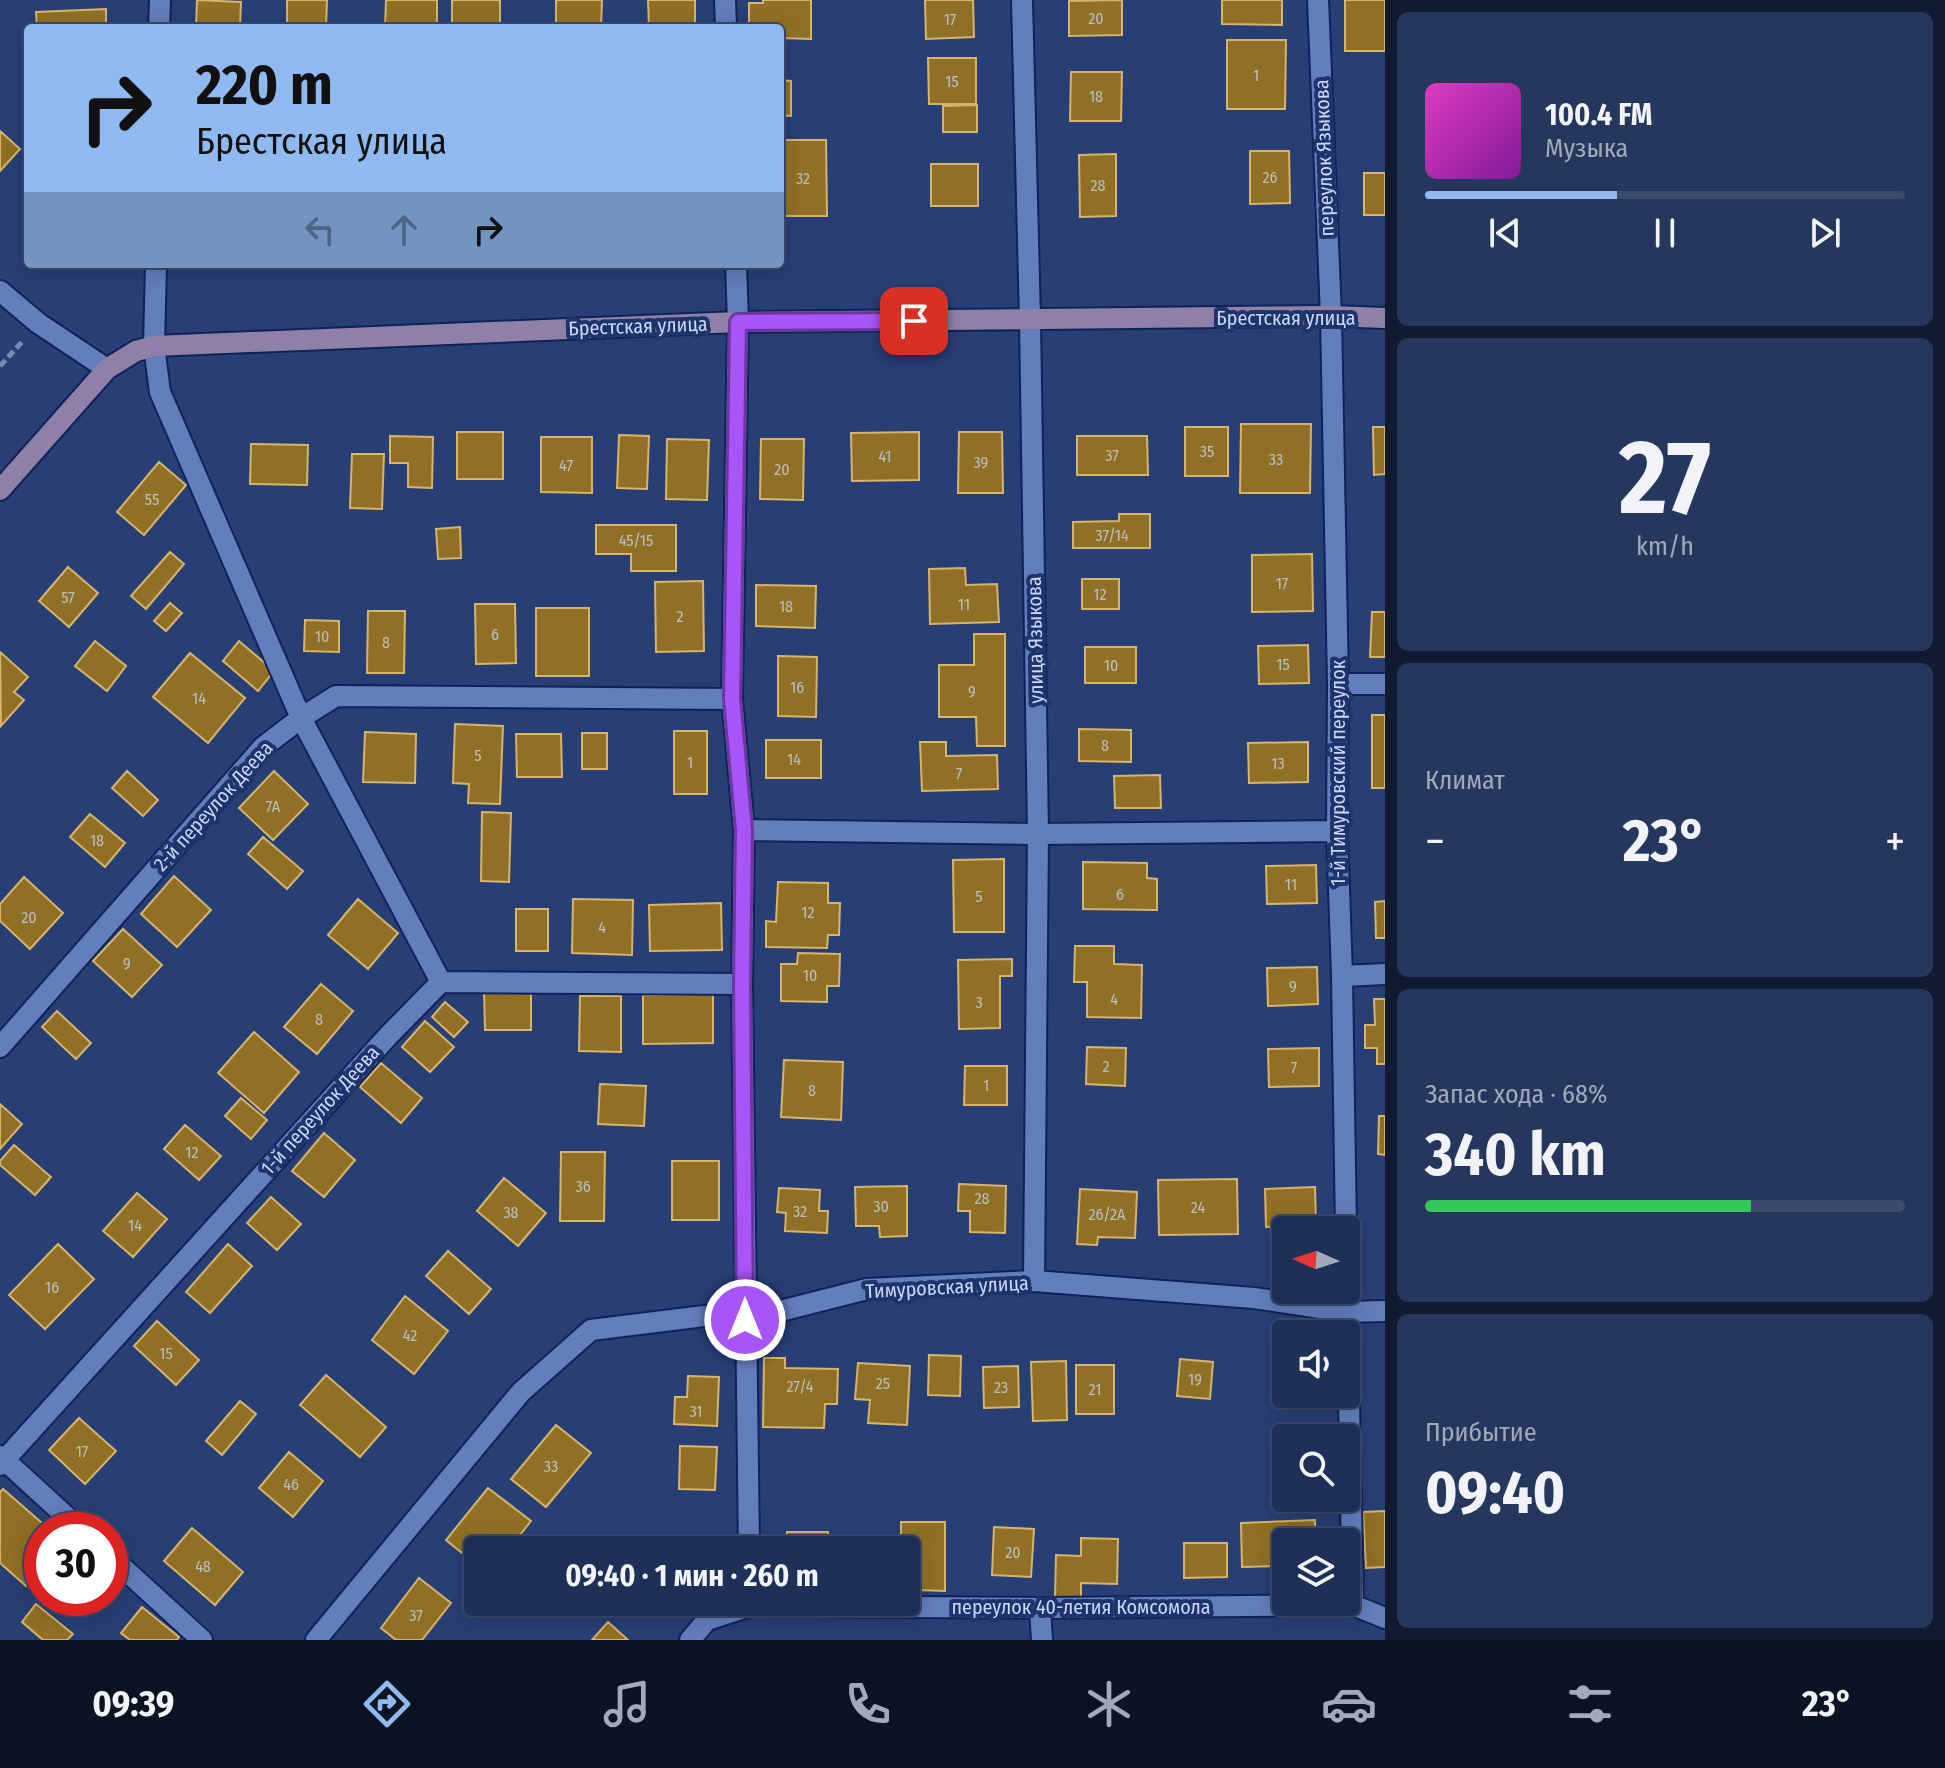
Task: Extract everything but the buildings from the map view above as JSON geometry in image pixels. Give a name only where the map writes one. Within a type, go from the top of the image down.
[{"type":"street","points":[[159,24],[160,0]]},
{"type":"street","points":[[725,0],[726,24]]},
{"type":"street","name":"улица Языкова","points":[[1022,0],[1038,834],[1034,1281]]},
{"type":"street","name":"переулок Языкова","points":[[1318,0],[1331,316]]},
{"type":"street","points":[[156,268],[154,346],[160,392],[301,718],[441,982],[742,984]]},
{"type":"street","points":[[736,268],[732,699],[744,830],[742,984],[749,1536]]},
{"type":"street","points":[[0,291],[38,323],[107,369]]},
{"type":"street","name":"1-й Тимуровский переулок","points":[[1331,316],[1338,684],[1337,831],[1346,1216]]},
{"type":"street","name":"Брестская улица","points":[[0,490],[107,369],[136,351],[154,346],[738,322],[1385,318]]},
{"type":"street","points":[[1338,684],[1385,684]]},
{"type":"street","name":"2-й переулок Деева","points":[[0,1047],[263,747],[336,696],[732,699]]},
{"type":"street","points":[[744,830],[1038,834],[1337,831]]},
{"type":"street","points":[[1342,976],[1385,974]]},
{"type":"street","name":"1-й переулок Деева","points":[[1,1461],[388,1036],[441,982]]},
{"type":"street","name":"Тимуровская улица","points":[[316,1640],[521,1392],[591,1330],[704,1316],[745,1320],[867,1289],[1034,1281],[1254,1298],[1347,1312],[1385,1311]]},
{"type":"street","points":[[1347,1304],[1351,1528]]},
{"type":"street","points":[[1,1461],[60,1512]]},
{"type":"street","points":[[128,1572],[202,1640]]},
{"type":"street","name":"переулок 40-летия Комсомола","points":[[920,1606],[1272,1606]]},
{"type":"street","points":[[1040,1608],[1042,1640]]},
{"type":"street","name":"переулок 40-летия Комсомола","points":[[1360,1608],[1385,1618]]},
{"type":"street","name":"переулок 40-летия Комсомола","points":[[690,1640],[707,1620],[718,1616]]},
{"type":"path","points":[[0,366],[38,323]]},
{"type":"route","points":[[745,1320],[744,830],[732,699],[738,322],[914,321]]}]
